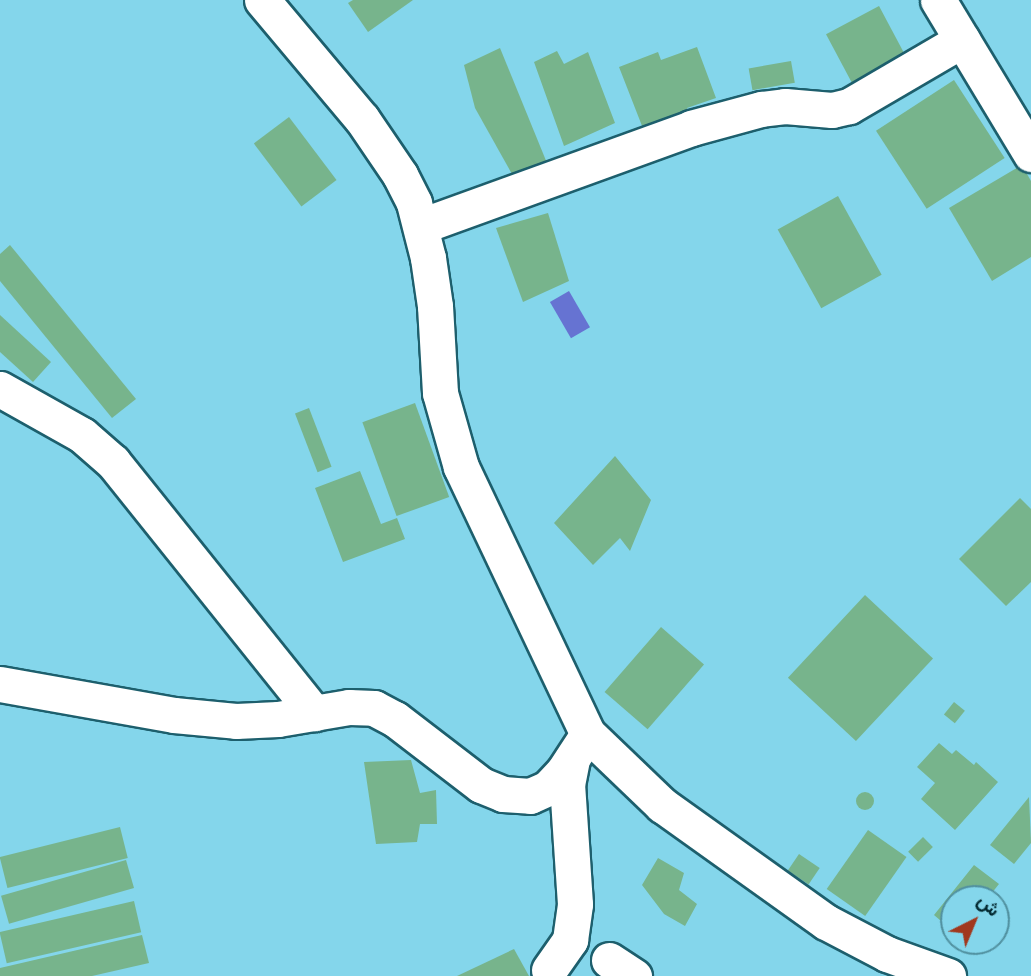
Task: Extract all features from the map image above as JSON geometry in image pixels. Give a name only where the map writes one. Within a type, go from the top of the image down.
[{"type":"street","points":[[262,0],[362,119],[400,174],[414,203],[421,226],[435,306],[440,393],[461,467],[580,746],[826,922],[887,954],[948,976]]},
{"type":"street","points":[[938,0],[1031,154]]},
{"type":"street","points":[[421,226],[691,128],[773,108],[832,110],[849,106],[962,40]]},
{"type":"street","points":[[0,389],[48,413],[82,435],[113,463],[314,713]]},
{"type":"street","points":[[0,684],[174,715],[236,721],[349,707],[374,708],[396,719],[481,785],[503,794],[530,796],[548,788],[580,746]]},
{"type":"street","points":[[549,970],[570,940],[575,904],[567,785],[580,746]]},
{"type":"water","points":[[569,291],[590,327],[571,338],[550,302]]},
{"type":"building","points":[[353,0],[413,0],[368,32],[348,3]]},
{"type":"building","points":[[879,6],[908,60],[855,88],[826,34]]},
{"type":"building","points":[[697,47],[716,98],[687,108],[689,114],[644,131],[619,67],[658,52],[661,60]]},
{"type":"building","points":[[500,48],[549,168],[517,183],[475,108],[464,65]]},
{"type":"building","points":[[557,51],[564,64],[588,52],[615,123],[564,146],[534,62]]},
{"type":"building","points":[[791,61],[795,83],[752,90],[749,68]]},
{"type":"building","points":[[954,80],[1005,158],[927,209],[876,131]]},
{"type":"building","points":[[289,117],[337,180],[301,207],[254,143]]},
{"type":"building","points":[[1022,165],[1031,181],[1031,257],[992,281],[949,208]]},
{"type":"building","points":[[838,196],[882,275],[821,308],[778,229]]},
{"type":"building","points":[[548,213],[569,281],[523,302],[496,228]]},
{"type":"building","points":[[10,245],[136,399],[112,418],[0,281],[0,254]]},
{"type":"building","points":[[0,315],[51,362],[33,382],[0,352]]},
{"type":"building","points":[[415,403],[449,497],[397,516],[362,422]]},
{"type":"building","points":[[309,408],[332,467],[318,472],[295,413]]},
{"type":"building","points":[[615,456],[651,500],[630,551],[620,538],[593,565],[554,523]]},
{"type":"building","points":[[360,471],[381,524],[397,518],[405,539],[343,562],[315,488]]},
{"type":"building","points":[[1020,498],[1031,509],[1031,582],[1006,606],[959,559]]},
{"type":"building","points":[[865,595],[933,658],[856,741],[788,678]]},
{"type":"building","points":[[661,627],[704,664],[648,729],[605,692]]},
{"type":"building","points":[[954,702],[965,711],[955,723],[944,714]]},
{"type":"building","points":[[939,743],[952,754],[956,750],[974,765],[976,762],[998,782],[955,830],[921,799],[935,783],[917,767]]},
{"type":"building","points":[[411,760],[420,793],[436,790],[437,824],[420,824],[417,842],[376,844],[364,762]]},
{"type":"building","points":[[865,792],[873,797],[874,801],[869,809],[865,810],[857,805],[856,801],[861,793]]},
{"type":"building","points":[[1029,797],[1031,843],[1014,864],[990,845]]},
{"type":"building","points":[[120,827],[128,858],[7,888],[0,857]]},
{"type":"building","points":[[868,830],[907,857],[865,916],[827,889]]},
{"type":"building","points":[[923,837],[933,847],[918,862],[908,852]]},
{"type":"building","points":[[799,854],[820,868],[809,885],[788,871]]},
{"type":"building","points":[[658,858],[684,873],[679,890],[697,904],[685,926],[664,914],[642,885]]},
{"type":"building","points":[[126,860],[134,888],[9,924],[1,896]]},
{"type":"building","points":[[974,865],[999,884],[998,885],[958,885]]},
{"type":"building","points":[[134,901],[141,932],[7,963],[0,932]]},
{"type":"building","points":[[940,908],[940,920],[934,915]]},
{"type":"building","points":[[142,935],[149,963],[92,976],[0,976],[0,968]]},
{"type":"building","points":[[514,949],[529,976],[457,976]]}]
